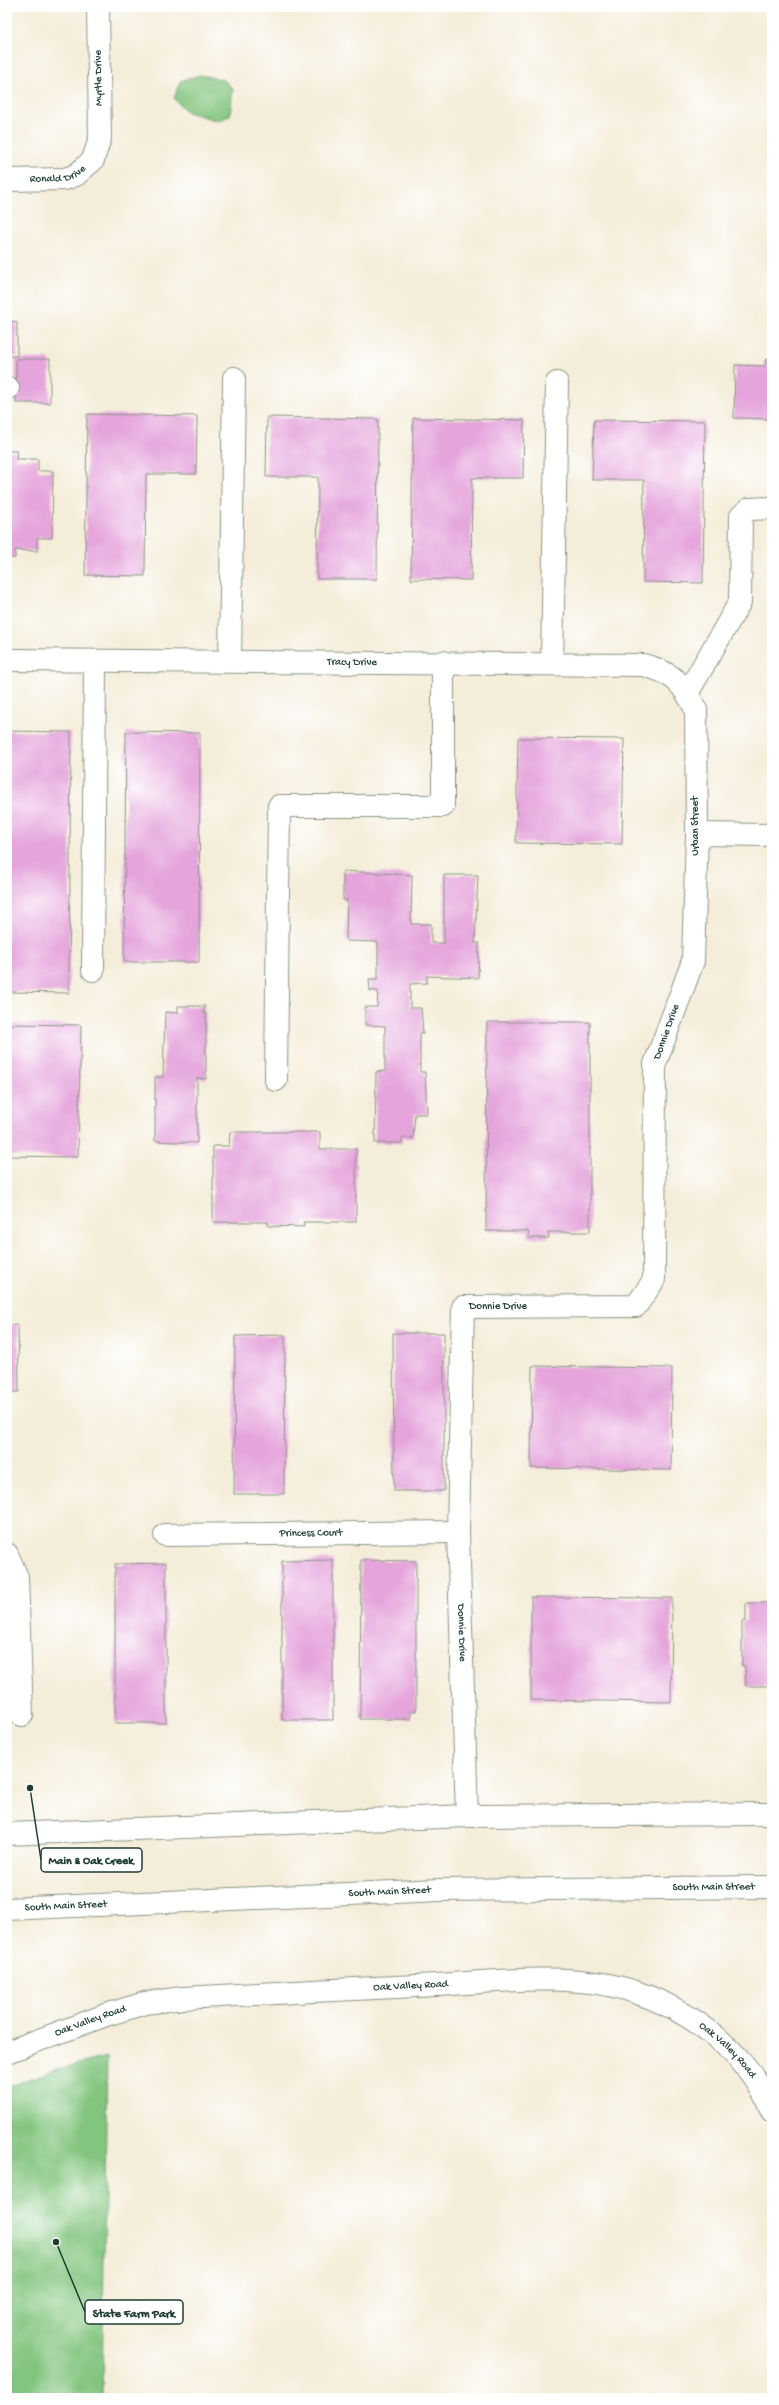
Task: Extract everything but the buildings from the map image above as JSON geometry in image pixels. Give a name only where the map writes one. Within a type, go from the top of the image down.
[{"type":"main road","name":"Myrtle Drive","points":[[98,7],[100,138],[98,149]]},
{"type":"main road","name":"Ronald Drive","points":[[7,180],[65,179],[85,168],[98,149]]},
{"type":"main road","points":[[230,661],[234,378]]},
{"type":"main road","points":[[552,663],[557,384]]},
{"type":"main road","points":[[688,692],[740,602],[742,516],[749,509],[772,508]]},
{"type":"main road","name":"Tracy Drive","points":[[7,660],[443,662],[643,665],[671,675],[688,692]]},
{"type":"main road","points":[[93,970],[94,661]]},
{"type":"main road","points":[[276,1080],[280,806],[443,806],[443,662]]},
{"type":"main road","name":"Urban Street","points":[[688,692],[696,710],[697,834],[693,961]]},
{"type":"main road","points":[[697,834],[772,835]]},
{"type":"main road","name":"Donnie Drive","points":[[467,1816],[458,1532],[463,1307],[636,1306],[654,1280],[655,1064],[693,961]]},
{"type":"main road","name":"Princess Court","points":[[165,1535],[458,1532]]},
{"type":"main road","points":[[7,1554],[17,1577],[22,1715]]},
{"type":"main road","points":[[7,1834],[467,1816],[768,1811]]},
{"type":"main road","name":"South Main Street","points":[[7,1909],[440,1890],[772,1887]]},
{"type":"main road","name":"Oak Valley Road","points":[[7,2052],[106,2015],[145,2003],[183,1998],[472,1983],[572,1980],[610,1985],[635,1992],[668,2006],[702,2027],[732,2052],[754,2077],[772,2111]]},
{"type":"green space","points":[[200,75],[224,80],[233,89],[230,115],[219,121],[187,112],[174,99],[180,81]]},
{"type":"green space","points":[[107,2057],[102,2398],[7,2398],[7,2087],[57,2069]]},
{"type":"place","name":"Main & Oak Creek","points":[[30,1788]]},
{"type":"place","name":"State Farm Park","points":[[56,2242]]}]
